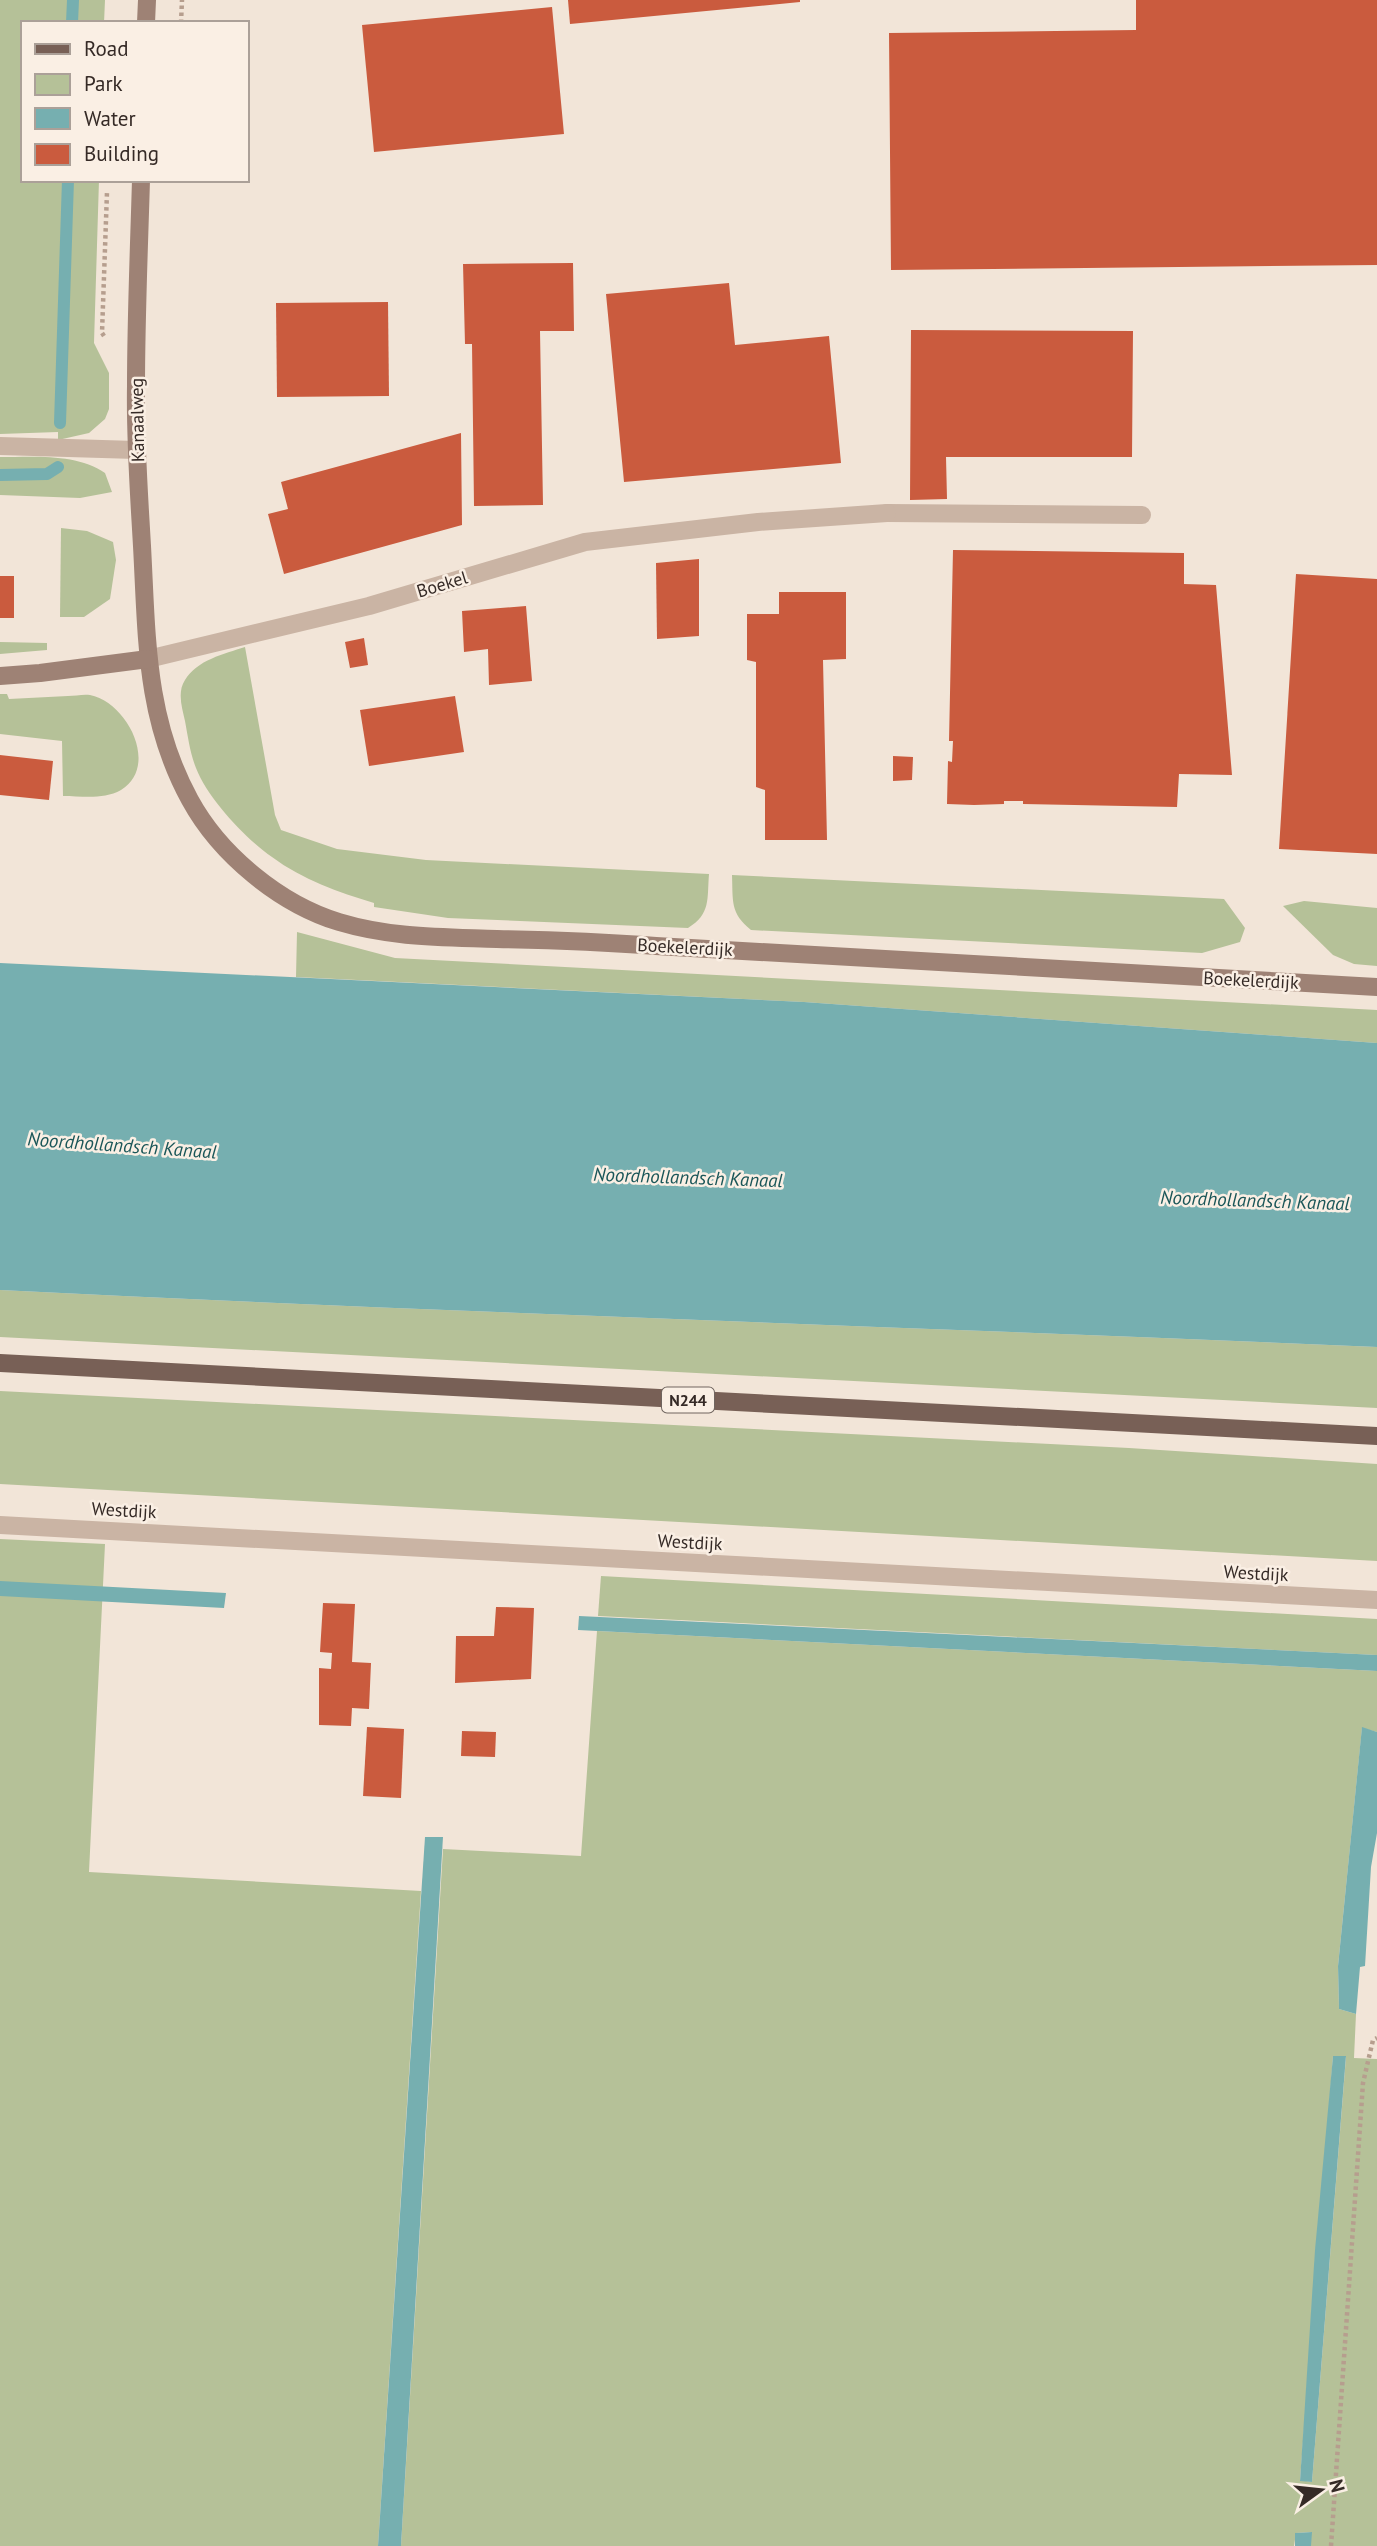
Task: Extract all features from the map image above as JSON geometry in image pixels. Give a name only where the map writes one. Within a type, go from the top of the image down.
[{"type":"main road","name":"N244","points":[[0,1363],[1377,1436]]},
{"type":"street","points":[[146,21],[147,0]]},
{"type":"street","name":"Kanaalweg","points":[[141,182],[136,450],[148,659]]},
{"type":"street","points":[[0,446],[136,450]]},
{"type":"street","name":"Boekel","points":[[0,676],[148,659],[369,606],[585,542],[758,522],[887,513],[1142,514]]},
{"type":"street","name":"Boekelerdijk","points":[[148,659],[160,729],[171,762],[209,831],[246,868],[300,905],[336,921],[365,929],[402,936],[587,942],[1377,987]]},
{"type":"street","name":"Westdijk","points":[[0,1525],[1377,1600]]},
{"type":"path","points":[[181,21],[182,0]]},
{"type":"path","points":[[1331,2546],[1363,2083],[1373,2040],[1377,2038]]},
{"type":"green space","points":[[0,0],[105,0],[104,21],[21,21],[21,182],[99,182],[94,343],[109,373],[109,409],[105,419],[89,433],[58,440],[58,432],[0,434]]},
{"type":"green space","points":[[0,457],[40,457],[81,462],[105,473],[112,492],[80,498],[0,495]]},
{"type":"green space","points":[[61,528],[87,531],[113,542],[116,560],[110,599],[84,617],[60,617]]},
{"type":"green space","points":[[0,642],[47,643],[47,650],[0,654]]},
{"type":"green space","points":[[245,647],[275,815],[281,830],[337,849],[426,860],[709,874],[708,898],[701,917],[688,928],[448,918],[374,907],[374,903],[334,890],[284,865],[239,829],[209,792],[196,768],[181,700],[185,680],[196,667]]},
{"type":"green space","points":[[0,694],[7,694],[9,699],[90,695],[104,700],[116,709],[134,736],[138,766],[132,779],[121,790],[107,795],[63,796],[62,741],[0,734]]},
{"type":"green space","points":[[732,875],[1224,899],[1245,928],[1240,942],[1202,953],[751,930],[736,912]]},
{"type":"green space","points":[[1304,901],[1377,908],[1377,966],[1354,964],[1333,955],[1283,906]]},
{"type":"green space","points":[[297,932],[395,958],[1377,1010],[1377,1043],[804,1002],[296,977]]},
{"type":"green space","points":[[0,1290],[1377,1347],[1377,1408],[0,1337]]},
{"type":"green space","points":[[0,1391],[1129,1448],[1377,1464],[1377,1561],[0,1484]]},
{"type":"green space","points":[[0,1539],[105,1544],[89,1872],[421,1891],[378,2546],[0,2546]]},
{"type":"green space","points":[[601,1576],[1377,1619],[1377,1655],[598,1616]]},
{"type":"green space","points":[[597,1631],[1377,1671],[1377,1732],[1362,1728],[1338,1966],[1339,2009],[1356,2014],[1354,2058],[1377,2059],[1377,2546],[1311,2546],[1311,2532],[1296,2533],[1294,2546],[401,2546],[443,1849],[581,1856]],"holes":[[[1333,2056],[1346,2057],[1312,2482],[1300,2480]]]},
{"type":"water","name":"Noordhollandsch Kanaal","points":[[0,963],[804,1002],[1377,1043],[1377,1347],[0,1290]]},
{"type":"water","points":[[0,1581],[226,1593],[224,1608],[0,1596]]},
{"type":"water","points":[[579,1616],[1377,1655],[1377,1671],[578,1630]]},
{"type":"water","points":[[1362,1727],[1377,1732],[1377,1833],[1371,1867],[1365,1966],[1360,1967],[1356,2014],[1339,2009],[1338,1966]]},
{"type":"water","points":[[425,1837],[443,1837],[401,2546],[378,2546]]},
{"type":"water","points":[[1333,2056],[1346,2056],[1312,2482],[1300,2481],[1315,2250]]},
{"type":"water","points":[[1312,2532],[1311,2546],[1295,2546],[1295,2533]]},
{"type":"building","points":[[568,0],[800,0],[800,2],[570,24]]},
{"type":"building","points":[[1136,0],[1377,0],[1377,265],[891,270],[889,33],[1136,30]]},
{"type":"building","points":[[552,7],[564,134],[374,152],[362,25]]},
{"type":"building","points":[[573,263],[574,331],[540,331],[543,505],[474,506],[472,344],[465,344],[463,264]]},
{"type":"building","points":[[729,283],[735,345],[829,336],[841,463],[624,482],[606,294]]},
{"type":"building","points":[[388,302],[389,396],[277,397],[276,303]]},
{"type":"building","points":[[911,330],[1133,331],[1132,457],[946,457],[947,499],[910,500]]},
{"type":"building","points":[[461,433],[462,525],[284,574],[268,514],[288,509],[281,482]]},
{"type":"building","points":[[953,550],[1184,553],[1184,584],[1216,585],[1232,775],[1179,774],[1177,807],[1023,804],[1023,801],[1004,801],[1004,804],[947,804],[948,761],[952,762],[953,741],[949,741]]},
{"type":"building","points":[[699,559],[699,636],[657,639],[656,563]]},
{"type":"building","points":[[1296,574],[1377,579],[1377,854],[1279,849]]},
{"type":"building","points":[[0,576],[14,576],[14,618],[0,618]]},
{"type":"building","points":[[779,592],[846,592],[846,659],[823,660],[827,840],[765,840],[765,790],[756,787],[756,662],[747,660],[747,614],[779,614]]},
{"type":"building","points":[[526,606],[532,681],[489,685],[488,649],[464,652],[462,611]]},
{"type":"building","points":[[364,638],[368,665],[350,668],[345,642]]},
{"type":"building","points":[[455,696],[464,752],[369,766],[360,710]]},
{"type":"building","points":[[0,755],[53,761],[49,800],[0,795]]},
{"type":"building","points":[[893,756],[913,757],[912,780],[893,781]]},
{"type":"building","points":[[323,1603],[355,1604],[352,1662],[371,1663],[369,1709],[352,1708],[351,1726],[319,1725],[319,1668],[331,1669],[332,1653],[320,1652]]},
{"type":"building","points":[[496,1607],[534,1608],[531,1679],[455,1683],[456,1636],[494,1636]]},
{"type":"building","points":[[367,1727],[404,1729],[401,1798],[363,1796]]},
{"type":"building","points":[[462,1731],[496,1732],[495,1757],[461,1756]]},
{"type":"waterway","points":[[72,21],[73,0]]},
{"type":"waterway","points":[[60,423],[68,182]]},
{"type":"waterway","points":[[0,475],[47,474],[58,467]]}]
